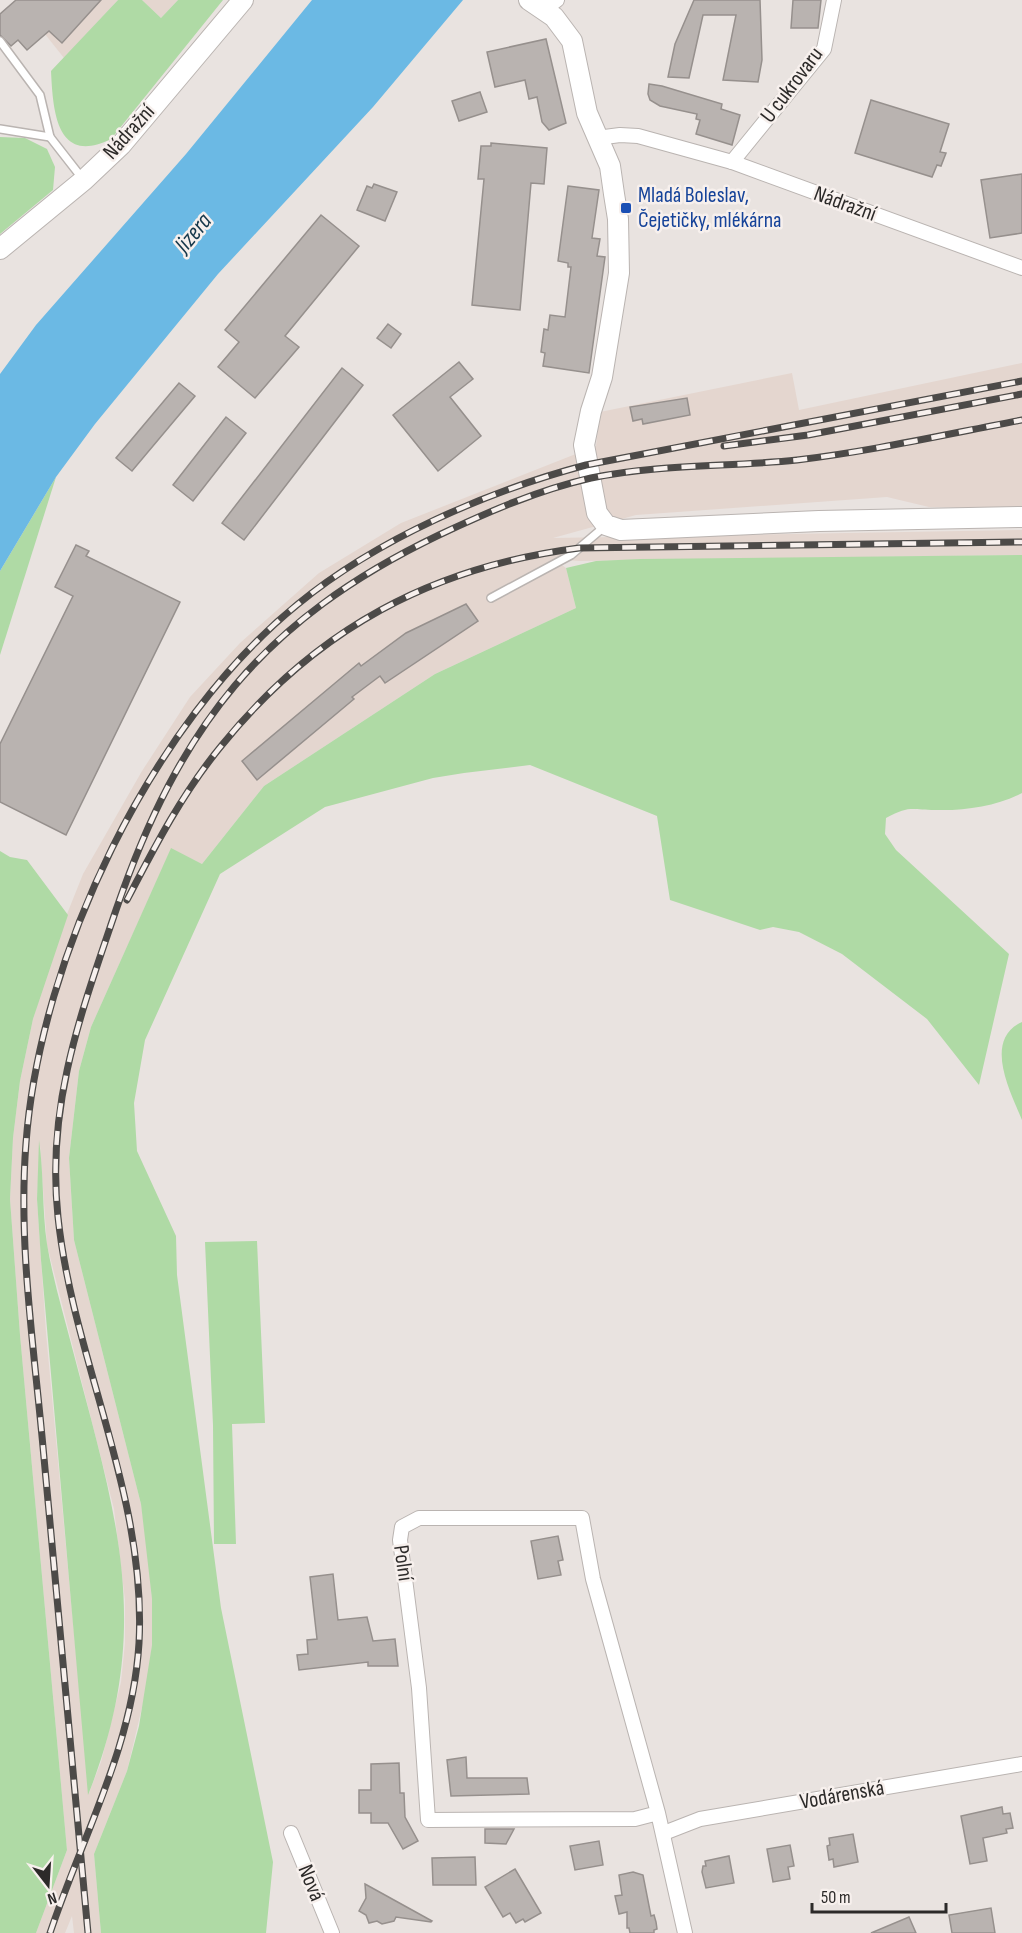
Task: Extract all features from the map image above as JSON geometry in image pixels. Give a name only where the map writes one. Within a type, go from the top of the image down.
[{"type":"street","name":"Nádražní","points":[[0,249],[84,180],[121,145],[243,0]]},
{"type":"street","name":"U cukrovaru","points":[[732,162],[824,49],[834,0]]},
{"type":"street","points":[[543,3],[563,26],[572,41],[587,112],[610,166],[618,219],[620,261],[602,377],[591,411],[584,445],[597,513],[606,525],[621,530],[819,521],[1022,517]]},
{"type":"street","name":"Nádražní","points":[[597,138],[620,135],[638,136],[732,162],[1022,268]]},
{"type":"street","name":"Polní","points":[[658,1813],[635,1818],[428,1820],[419,1688],[400,1540],[402,1527],[419,1518],[582,1518],[593,1579],[664,1833],[685,1933]]},
{"type":"street","name":"Vodárenská","points":[[664,1833],[700,1820],[1022,1764]]},
{"type":"street","name":"Nová","points":[[291,1833],[332,1933]]},
{"type":"lane","points":[[0,41],[40,95],[50,137],[84,180]]},
{"type":"lane","points":[[0,129],[50,137]]},
{"type":"lane","points":[[491,598],[571,555],[606,525]]},
{"type":"shaded area","points":[[18,0],[118,0],[64,58]]},
{"type":"shaded area","points":[[142,0],[178,0],[161,18]]},
{"type":"shaded area","points":[[1022,363],[1022,508],[929,507],[887,497],[636,515],[553,538],[1022,530],[1022,555],[579,561],[554,559],[566,568],[576,608],[435,674],[264,786],[202,864],[171,849],[91,1027],[79,1071],[69,1158],[74,1240],[141,1504],[152,1599],[152,1645],[147,1686],[127,1771],[94,1854],[101,1933],[74,1933],[72,1916],[65,1933],[36,1933],[67,1850],[20,1335],[10,1199],[13,1138],[20,1081],[33,1019],[57,939],[83,874],[142,771],[190,697],[240,643],[319,573],[401,523],[596,446],[600,412],[792,373],[799,410]],"holes":[[[40,1145],[47,1245],[114,1509],[125,1600],[125,1643],[121,1682],[101,1762],[89,1793],[46,1333],[37,1199]]]},
{"type":"green space","points":[[118,0],[142,0],[161,18],[178,0],[223,0],[111,139],[92,146],[78,145],[68,139],[56,116],[51,71]]},
{"type":"green space","points":[[0,137],[25,138],[47,149],[55,167],[53,190],[0,234]]},
{"type":"green space","points":[[56,477],[0,655],[0,571]]},
{"type":"green space","points":[[1022,555],[1022,793],[980,807],[946,810],[911,809],[900,811],[886,818],[885,834],[896,850],[1009,954],[979,1085],[927,1019],[842,954],[799,932],[773,927],[760,930],[670,900],[657,816],[530,765],[433,778],[325,807],[220,874],[145,1040],[134,1103],[137,1151],[176,1236],[177,1275],[221,1608],[273,1862],[266,1933],[101,1933],[94,1854],[127,1771],[139,1726],[152,1645],[152,1599],[141,1504],[74,1240],[69,1158],[79,1071],[91,1027],[171,848],[202,864],[264,786],[435,674],[576,608],[566,568],[596,561],[640,559]]},
{"type":"green space","points":[[0,851],[10,857],[27,860],[68,915],[33,1019],[20,1081],[13,1138],[10,1199],[20,1335],[67,1850],[36,1933],[0,1933]]},
{"type":"green space","points":[[1022,1022],[1022,1120],[1006,1081],[1002,1053],[1004,1041],[1010,1030]]},
{"type":"green space","points":[[39,1140],[49,1257],[103,1466],[122,1572],[124,1624],[120,1678],[108,1735],[88,1795],[41,1260],[37,1199]]},
{"type":"green space","points":[[257,1241],[265,1423],[232,1424],[236,1544],[214,1544],[213,1425],[205,1242]]},
{"type":"water","name":"Jizera","points":[[312,0],[463,0],[373,107],[218,274],[95,424],[56,477],[0,571],[0,374],[36,325],[186,154]]},
{"type":"building","points":[[16,0],[101,0],[62,43],[49,31],[27,50],[18,40],[11,46],[0,35],[0,14]]},
{"type":"building","points":[[694,0],[760,0],[762,60],[758,82],[723,80],[736,15],[703,15],[689,78],[668,77],[675,44]]},
{"type":"building","points":[[793,0],[821,0],[818,28],[791,28]]},
{"type":"building","points":[[546,39],[566,123],[549,130],[542,122],[537,97],[529,99],[525,80],[495,87],[487,52]]},
{"type":"building","points":[[649,84],[722,104],[721,109],[740,115],[732,145],[696,134],[700,120],[696,119],[697,114],[660,106],[650,100]]},
{"type":"building","points":[[480,92],[487,112],[459,121],[452,101]]},
{"type":"building","points":[[871,100],[949,124],[940,152],[946,153],[941,166],[937,165],[932,177],[855,153]]},
{"type":"building","points":[[491,143],[547,148],[544,184],[531,183],[520,310],[472,305],[484,179],[478,179],[481,146],[491,146]]},
{"type":"building","points":[[1022,174],[1022,233],[990,238],[981,180]]},
{"type":"building","points":[[374,184],[397,192],[385,221],[357,210],[367,186],[372,188]]},
{"type":"building","points":[[568,186],[599,190],[592,238],[600,239],[597,256],[605,257],[589,373],[543,366],[545,353],[541,352],[544,329],[548,330],[550,315],[565,317],[571,267],[568,267],[568,263],[558,261]]},
{"type":"building","points":[[321,215],[359,246],[285,336],[299,347],[255,398],[218,367],[239,342],[225,330]]},
{"type":"building","points":[[388,324],[401,334],[391,348],[377,338]]},
{"type":"building","points":[[459,362],[473,379],[450,397],[481,436],[438,471],[393,415]]},
{"type":"building","points":[[342,368],[363,385],[244,540],[222,523]]},
{"type":"building","points":[[179,383],[195,396],[132,471],[116,458]]},
{"type":"building","points":[[687,398],[690,415],[643,424],[642,419],[633,421],[630,407]]},
{"type":"building","points":[[226,417],[246,433],[193,501],[173,485]]},
{"type":"building","points":[[76,545],[89,551],[86,556],[180,602],[66,835],[0,802],[0,744],[73,596],[55,587]]},
{"type":"building","points":[[466,604],[478,621],[385,683],[380,676],[352,697],[354,699],[257,780],[242,761],[359,663],[361,666],[406,633]]},
{"type":"building","points":[[558,1536],[563,1560],[558,1561],[561,1575],[538,1579],[531,1541]]},
{"type":"building","points":[[333,1574],[338,1620],[367,1617],[373,1641],[395,1639],[398,1666],[368,1666],[368,1662],[299,1670],[297,1655],[308,1654],[307,1640],[317,1639],[310,1577]]},
{"type":"building","points":[[466,1757],[467,1778],[527,1778],[529,1794],[451,1796],[447,1760]]},
{"type":"building","points":[[399,1763],[400,1793],[404,1793],[405,1817],[418,1841],[403,1849],[388,1823],[371,1823],[371,1813],[359,1813],[359,1790],[371,1790],[371,1764]]},
{"type":"building","points":[[1002,1807],[1003,1814],[1010,1813],[1013,1828],[1006,1829],[1007,1833],[983,1838],[987,1861],[970,1864],[961,1816]]},
{"type":"building","points":[[485,1829],[514,1829],[506,1844],[485,1843]]},
{"type":"building","points":[[853,1834],[858,1862],[834,1867],[833,1859],[829,1860],[827,1846],[830,1845],[829,1838]]},
{"type":"building","points":[[599,1841],[603,1865],[575,1870],[570,1846]]},
{"type":"building","points":[[790,1845],[794,1866],[788,1867],[790,1879],[773,1882],[767,1849]]},
{"type":"building","points":[[729,1856],[734,1883],[706,1888],[702,1872],[703,1866],[706,1866],[705,1861]]},
{"type":"building","points":[[475,1857],[476,1885],[433,1885],[432,1858]]},
{"type":"building","points":[[515,1869],[541,1913],[525,1922],[523,1919],[516,1923],[510,1913],[503,1917],[485,1887]]},
{"type":"building","points":[[633,1872],[643,1875],[651,1916],[654,1915],[656,1922],[657,1929],[654,1933],[630,1933],[627,1928],[627,1912],[619,1914],[615,1896],[622,1895],[619,1875]]},
{"type":"building","points":[[365,1884],[432,1921],[396,1917],[394,1921],[382,1924],[377,1921],[369,1923],[366,1915],[359,1911],[366,1898]]},
{"type":"building","points":[[991,1908],[995,1933],[952,1933],[949,1915]]},
{"type":"building","points":[[909,1917],[916,1933],[871,1933]]},
{"type":"railway","points":[[88,1933],[25,1257],[26,1143],[36,1071],[54,997],[79,922],[112,848],[151,778],[195,712],[245,654],[298,604],[329,580],[363,559],[435,520],[511,489],[586,465],[1022,381]]},
{"type":"railway","points":[[724,446],[808,435],[1022,394]]},
{"type":"railway","points":[[50,1933],[117,1755],[135,1681],[139,1643],[138,1588],[132,1534],[121,1481],[66,1271],[58,1217],[57,1136],[69,1060],[90,986],[116,910],[141,845],[168,786],[199,733],[235,686],[276,643],[323,604],[377,568],[439,535],[514,502],[571,483],[617,473],[797,460],[882,447],[1022,420]]},
{"type":"railway","points":[[127,900],[182,800],[222,745],[258,704],[297,668],[338,637],[381,610],[426,588],[474,570],[525,557],[579,548],[1022,542]]},
{"type":"place","name":"Mladá Boleslav, Čejetičky, mlékárna","points":[[626,208]]}]
